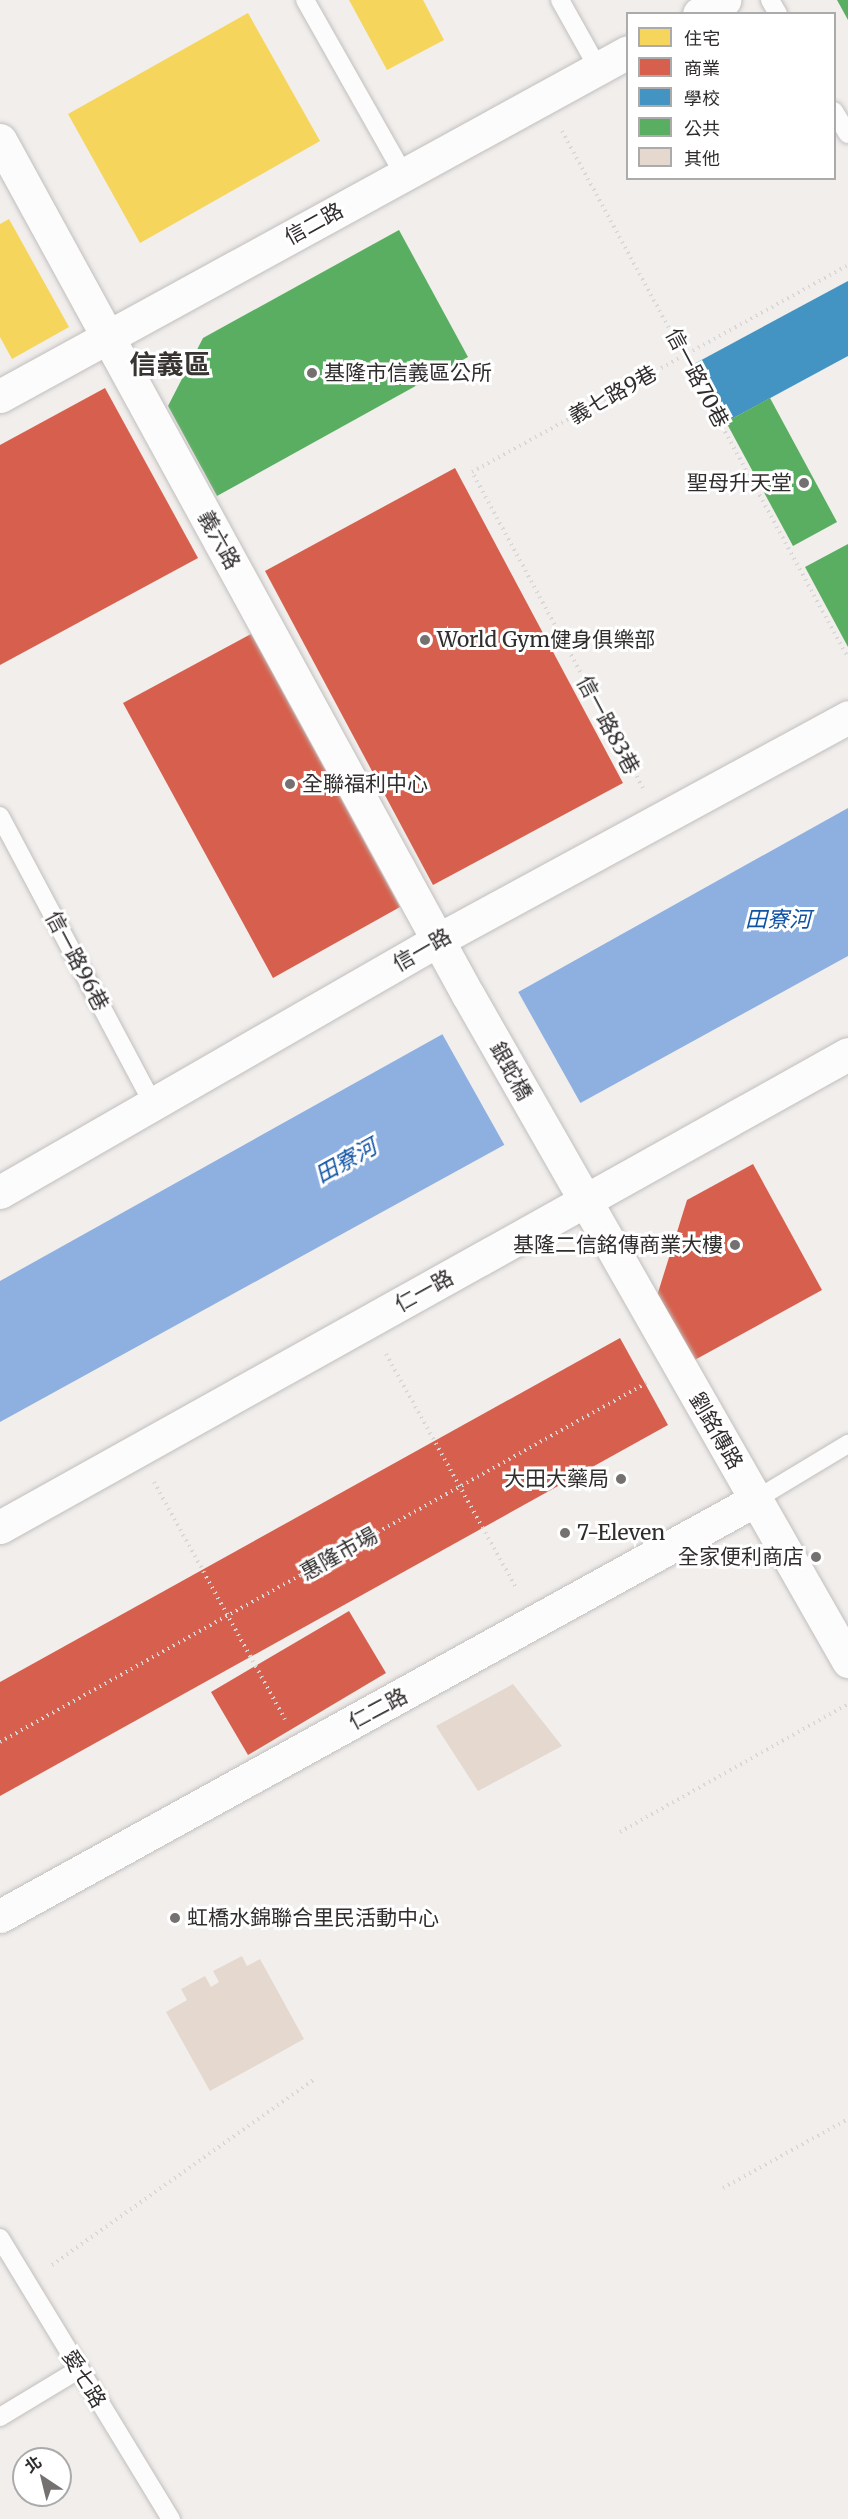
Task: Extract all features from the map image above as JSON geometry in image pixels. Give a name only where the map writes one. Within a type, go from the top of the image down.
[{"type":"street","points":[[703,12],[724,0]]},
{"type":"street","name":"信二路","points":[[0,396],[626,53]]},
{"type":"street","name":"義六路","points":[[0,140],[438,940]]},
{"type":"street","name":"信一路","points":[[0,1192],[154,1106],[438,940],[848,717]]},
{"type":"street","name":"銀蛇橋","points":[[438,940],[584,1201]]},
{"type":"street","name":"仁一路","points":[[0,1527],[848,1054]]},
{"type":"street","name":"劉銘傳路","points":[[584,1201],[848,1661]]},
{"type":"street","name":"仁二路","points":[[0,1916],[302,1749],[536,1624],[755,1500]]},
{"type":"lane","points":[[305,0],[404,175]]},
{"type":"lane","points":[[560,0],[598,68]]},
{"type":"lane","points":[[836,114],[848,135]]},
{"type":"lane","name":"信一路96巷","points":[[0,816],[154,1106]]},
{"type":"lane","points":[[755,1500],[848,1444]]},
{"type":"lane","name":"愛七路","points":[[0,2238],[78,2370],[171,2519]]},
{"type":"lane","points":[[0,2416],[78,2370]]},
{"type":"path","name":"信一路70巷","points":[[545,98],[848,658]]},
{"type":"path","name":"義七路9巷","points":[[472,472],[848,265]]},
{"type":"path","name":"信一路83巷","points":[[472,472],[659,819]]},
{"type":"path","points":[[368,1322],[536,1624]]},
{"type":"path","name":"惠隆市場","points":[[0,1742],[678,1365]]},
{"type":"path","points":[[137,1452],[302,1749]]},
{"type":"path","points":[[620,1832],[848,1704]]},
{"type":"path","points":[[27,2283],[315,2079]]},
{"type":"path","points":[[723,2188],[848,2120]]},
{"type":"water","name":"田寮河","points":[[848,808],[848,956],[0,1422],[0,1281]]},
{"type":"pier","points":[[516,988],[581,1104],[505,1146],[440,1030]]},
{"type":"building: 住宅","points":[[349,0],[423,0],[444,40],[387,70]]},
{"type":"building: 住宅","points":[[248,13],[320,141],[140,243],[68,114]]},
{"type":"building: 住宅","points":[[9,219],[69,327],[12,359],[0,337],[0,224]]},
{"type":"building: 商業","points":[[105,388],[198,558],[0,665],[0,445]]},
{"type":"building: 商業","points":[[455,468],[623,783],[433,885],[265,571]]},
{"type":"building: 商業","points":[[251,634],[400,907],[273,978],[123,703]]},
{"type":"building: 商業","name":"基隆二信銘傳商業大樓","points":[[753,1164],[822,1290],[691,1362],[656,1299],[687,1200]]},
{"type":"building: 商業","points":[[620,1338],[668,1425],[0,1796],[0,1682]]},
{"type":"building: 商業","points":[[349,1611],[386,1673],[248,1755],[211,1692]]},
{"type":"building: 學校","points":[[848,281],[848,356],[726,422],[694,364]]},
{"type":"building: 公共","points":[[837,0],[848,0],[848,20]]},
{"type":"building: 公共","name":"基隆市信義區公所","points":[[399,230],[468,357],[217,496],[168,406],[203,338]]},
{"type":"building: 公共","points":[[770,398],[837,522],[793,546],[726,422]]},
{"type":"building: 公共","points":[[848,544],[848,647],[805,567]]},
{"type":"building: 其他","points":[[513,1684],[562,1746],[478,1791],[436,1726]]},
{"type":"building: 其他","points":[[242,1956],[247,1966],[260,1959],[304,2039],[210,2091],[166,2012],[187,2000],[181,1989],[205,1976],[211,1987],[219,1982],[213,1971]]},
{"type":"place","name":"基隆市信義區公所","points":[[312,373]]},
{"type":"place","name":"聖母升天堂","points":[[804,483]]},
{"type":"place","name":"World Gym健身俱樂部","points":[[425,640]]},
{"type":"place","name":"全聯福利中心","points":[[290,784]]},
{"type":"place","name":"基隆二信銘傳商業大樓","points":[[735,1245]]},
{"type":"place","name":"大田大藥局","points":[[621,1479]]},
{"type":"place","name":"7-Eleven","points":[[565,1533]]},
{"type":"place","name":"全家便利商店","points":[[816,1557]]},
{"type":"place","name":"虹橋水錦聯合里民活動中心","points":[[175,1918]]},
{"type":"district","name":"信義區","points":[[170,365]]}]
